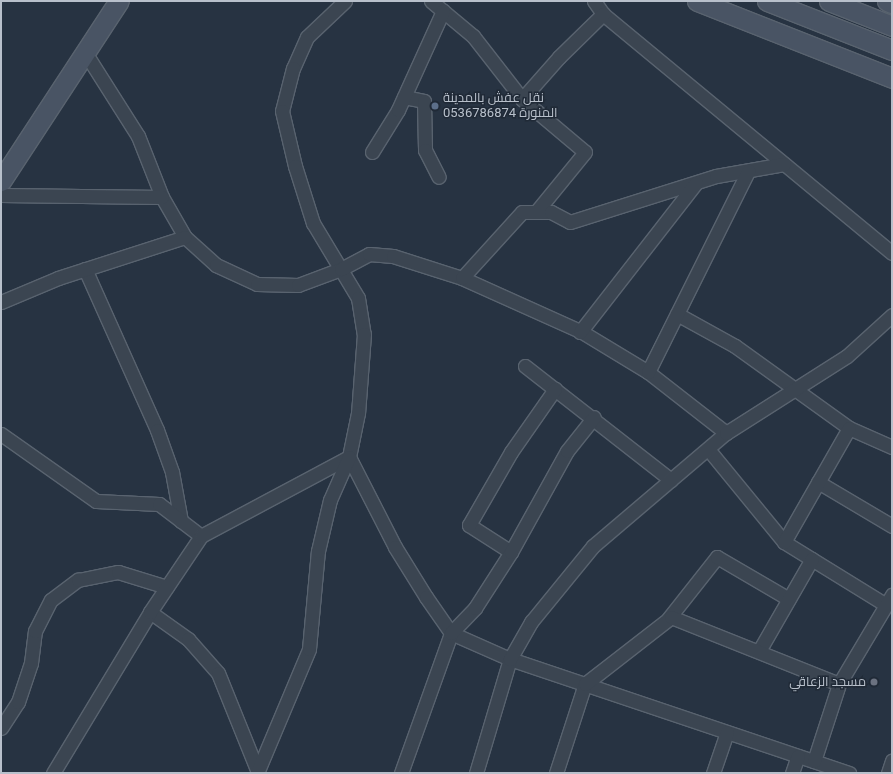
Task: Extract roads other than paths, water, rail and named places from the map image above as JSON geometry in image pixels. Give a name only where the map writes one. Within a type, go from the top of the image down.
[{"type":"main road","points":[[1,181],[120,1]]},
{"type":"main road","points":[[697,1],[892,78]]},
{"type":"main road","points":[[767,1],[892,50]]},
{"type":"main road","points":[[829,1],[892,26]]},
{"type":"main road","points":[[887,1],[892,3]]},
{"type":"street","points":[[257,772],[309,649],[318,551],[330,500],[349,457],[358,413],[364,334],[358,298],[313,223],[295,166],[282,111],[293,68],[307,37],[345,1]]},
{"type":"street","points":[[431,1],[473,36],[522,99],[585,152],[536,212]]},
{"type":"street","points":[[594,1],[603,14],[892,253]]},
{"type":"street","points":[[372,152],[404,97],[443,11]]},
{"type":"street","points":[[522,99],[559,57],[603,14]]},
{"type":"street","points":[[86,54],[138,136],[162,197],[185,237],[216,265],[257,284],[298,285],[341,269],[368,254],[393,256],[462,278],[580,332],[648,372],[726,433]]},
{"type":"street","points":[[404,97],[424,101],[425,150],[439,177]]},
{"type":"street","points":[[462,278],[522,212],[551,212],[570,222],[696,183],[784,164]]},
{"type":"street","points":[[648,372],[748,171]]},
{"type":"street","points":[[580,332],[696,183]]},
{"type":"street","points":[[1,195],[162,197]]},
{"type":"street","points":[[1,302],[58,278],[185,237]]},
{"type":"street","points":[[85,269],[157,430],[172,472],[181,521]]},
{"type":"street","points":[[677,314],[735,346],[792,389],[849,428],[892,447]]},
{"type":"street","points":[[476,773],[510,659],[531,622],[593,546],[726,433],[792,389],[847,356],[892,315]]},
{"type":"street","points":[[525,366],[594,418],[671,480]]},
{"type":"street","points":[[511,552],[469,525],[511,452],[555,389]]},
{"type":"street","points":[[401,773],[451,633],[475,608],[511,552],[567,451],[594,418]]},
{"type":"street","points":[[784,542],[849,428]]},
{"type":"street","points":[[1,434],[96,501],[159,504],[201,536]]},
{"type":"street","points":[[708,449],[784,542],[812,559],[889,600],[839,684],[814,761]]},
{"type":"street","points":[[53,773],[150,612],[201,536],[349,457]]},
{"type":"street","points":[[349,457],[394,547],[451,633],[510,659],[849,773]]},
{"type":"street","points":[[818,482],[892,526]]},
{"type":"street","points":[[556,773],[585,684],[668,619],[717,557],[789,599]]},
{"type":"street","points":[[759,651],[812,559]]},
{"type":"street","points":[[1,728],[18,702],[31,663],[35,631],[51,600],[78,580],[118,572],[167,587]]},
{"type":"street","points":[[150,612],[188,639],[218,672],[257,772]]},
{"type":"street","points":[[668,619],[671,617],[839,684]]},
{"type":"street","points":[[714,773],[727,732]]},
{"type":"street","points":[[792,773],[798,756]]},
{"type":"street","points":[[888,773],[892,761]]},
{"type":"place","name":"نقل عفش بالمدينة المنورة 0536786874","points":[[435,106]]},
{"type":"place","name":"مسجد الزعاقي","points":[[874,682]]}]
